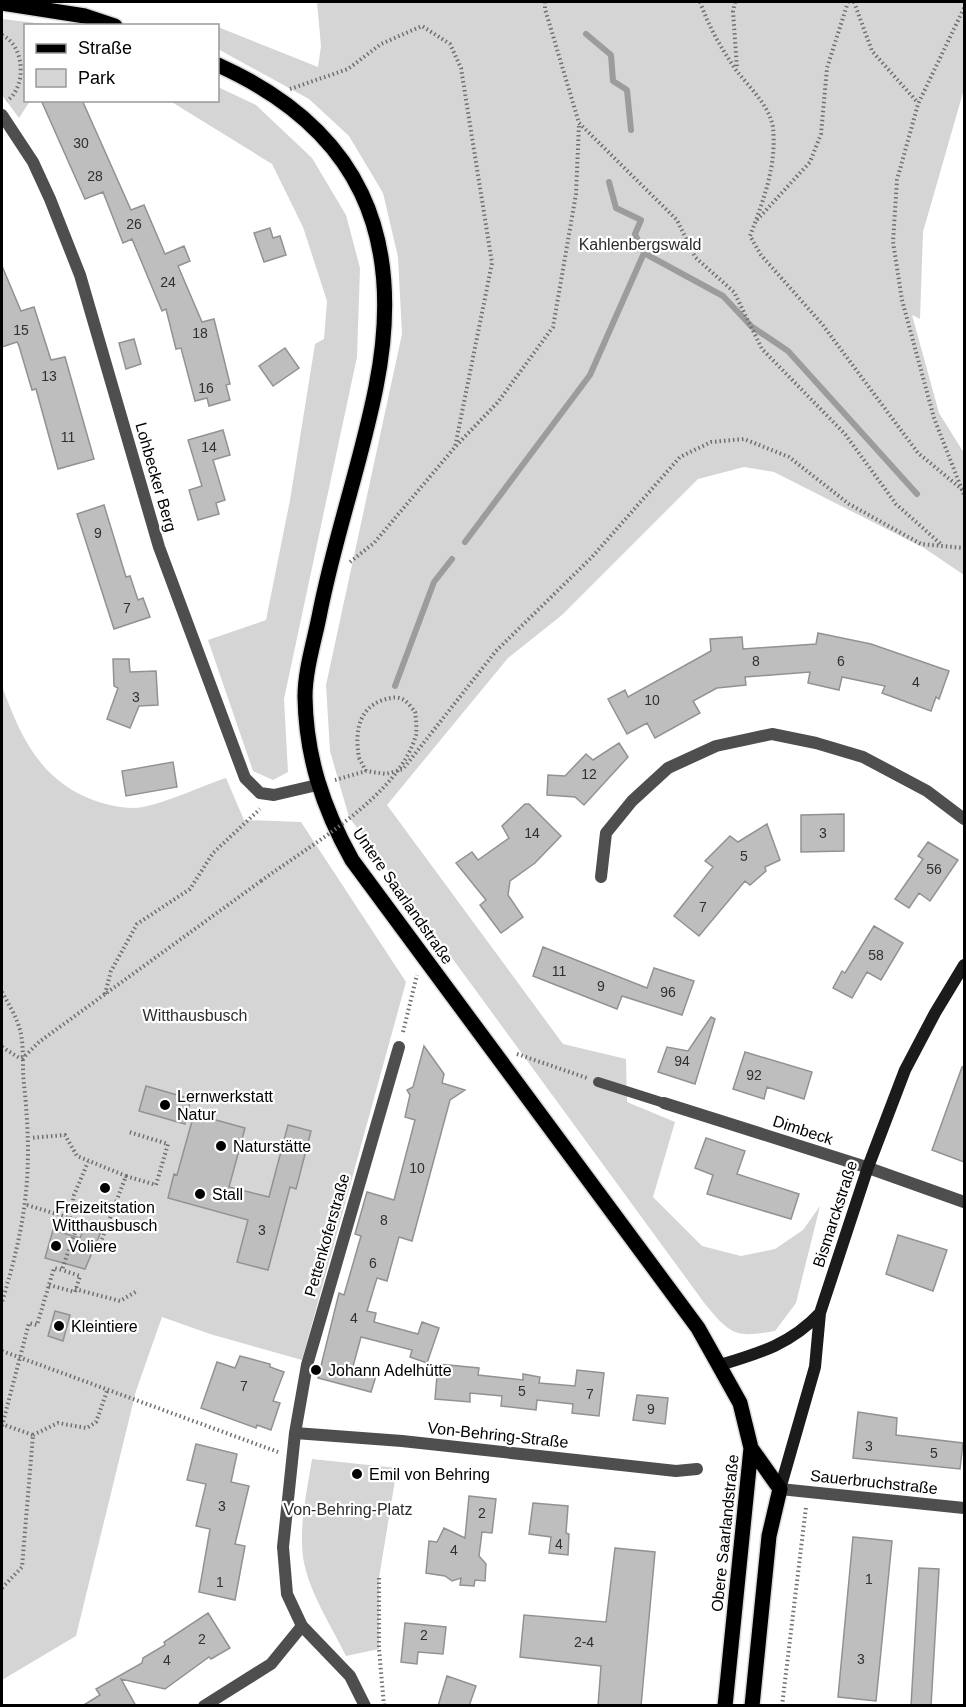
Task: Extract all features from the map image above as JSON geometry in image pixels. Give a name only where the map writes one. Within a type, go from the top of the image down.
[{"type":"main road","points":[[2,3],[85,16],[109,24]]},
{"type":"main road","name":"Untere Saarlandstraße","points":[[219,66],[272,94],[302,115],[336,151],[366,200],[381,257],[384,320],[376,386],[326,580],[305,694],[309,746],[317,785],[332,825],[352,860],[485,1043],[698,1328],[740,1403],[751,1448]]},
{"type":"main road","name":"Bismarckstraße","points":[[780,1489],[815,1367],[820,1313],[868,1167],[906,1070],[935,1013],[964,965]]},
{"type":"main road","points":[[720,1365],[765,1352],[802,1333],[820,1313]]},
{"type":"main road","name":"Obere Saarlandstraße","points":[[751,1448],[780,1489]]},
{"type":"main road","name":"Obere Saarlandstraße","points":[[725,1706],[751,1448]]},
{"type":"main road","points":[[752,1706],[770,1536],[780,1489]]},
{"type":"street","name":"Lohbecker Berg","points":[[2,115],[37,171],[80,275],[159,547],[245,778],[260,793],[274,795]]},
{"type":"street","points":[[601,877],[606,833],[632,801],[668,768],[716,746],[772,734],[816,742],[863,757],[927,791],[964,819]]},
{"type":"street","points":[[274,795],[317,785]]},
{"type":"street","name":"Pettenkoferstraße","points":[[295,1433],[307,1365],[399,1047]]},
{"type":"street","name":"Dimbeck","points":[[664,1103],[868,1167],[964,1202]]},
{"type":"street","points":[[295,1433],[283,1547],[287,1594],[302,1626],[350,1676],[365,1706]]},
{"type":"street","name":"Von-Behring-Straße","points":[[295,1433],[402,1441],[676,1471],[697,1468]]},
{"type":"street","name":"Sauerbruchstraße","points":[[780,1489],[964,1508]]},
{"type":"street","points":[[204,1706],[271,1664],[302,1626]]},
{"type":"lane","points":[[598,1082],[664,1103]]},
{"type":"path","points":[[326,580],[374,543],[455,447],[498,402],[553,327],[576,194],[579,123],[545,9],[545,2]]},
{"type":"path","points":[[700,2],[710,31],[757,96],[773,127],[771,176],[750,236],[761,255],[822,324],[918,453],[964,493]]},
{"type":"path","points":[[735,2],[733,11],[737,71]]},
{"type":"path","points":[[756,221],[810,162],[821,134],[827,68],[848,2]]},
{"type":"path","points":[[854,2],[872,51],[918,104]]},
{"type":"path","points":[[964,8],[918,104],[897,180],[893,242],[902,300],[934,418],[964,493]]},
{"type":"path","points":[[272,94],[348,69],[381,44],[422,26],[450,44],[461,68],[492,263],[455,447]]},
{"type":"path","points":[[2,35],[9,38],[19,53],[21,69],[14,95],[2,105]]},
{"type":"path","points":[[579,123],[676,220],[695,257],[734,292],[762,349],[846,434],[896,504],[942,546]]},
{"type":"path","points":[[317,785],[366,771],[386,774],[404,768],[496,651],[592,557],[680,457],[711,442],[744,439],[789,458],[849,504],[921,544],[964,548]]},
{"type":"path","points":[[21,1059],[39,1042],[379,794],[402,767],[416,734],[415,712],[402,699],[392,697],[373,703],[360,719],[356,740],[358,758],[366,771]]},
{"type":"path","points":[[105,994],[111,971],[137,924],[190,889],[213,853],[274,795]]},
{"type":"path","points":[[399,1047],[421,953]]},
{"type":"path","points":[[2,992],[22,1036],[21,1059],[30,1138],[27,1205],[2,1302]]},
{"type":"path","points":[[485,1043],[598,1082]]},
{"type":"path","points":[[2,1047],[21,1059]]},
{"type":"path","points":[[30,1138],[65,1135],[77,1156],[126,1176],[156,1185],[168,1144],[129,1132]]},
{"type":"path","points":[[70,1218],[74,1195],[88,1162]]},
{"type":"path","points":[[71,1243],[97,1252],[126,1176]]},
{"type":"path","points":[[27,1205],[106,1229]]},
{"type":"path","points":[[62,1270],[80,1220]]},
{"type":"path","points":[[49,1285],[75,1292],[80,1276],[54,1268],[37,1325],[29,1323],[2,1425],[33,1435],[58,1423],[87,1428],[96,1422],[107,1391]]},
{"type":"path","points":[[75,1288],[120,1301],[137,1291]]},
{"type":"path","points":[[2,1351],[293,1457]]},
{"type":"path","points":[[2,1588],[22,1567],[33,1435]]},
{"type":"path","points":[[782,1706],[808,1493]]},
{"type":"path","points":[[379,1578],[379,1649],[384,1706]]},
{"type":"green space","name":"Kahlenbergswald","points":[[317,2],[964,2],[964,89],[923,232],[920,319],[912,315],[939,413],[964,453],[964,575],[924,548],[774,472],[744,467],[698,479],[562,615],[508,658],[387,805],[563,1044],[626,1059],[627,1102],[675,1122],[653,1197],[702,1246],[741,1256],[775,1249],[803,1230],[820,1206],[796,1303],[775,1331],[751,1334],[735,1332],[721,1322],[705,1304],[349,817],[330,751],[326,685],[402,334],[398,257],[383,193],[349,136],[309,99],[219,50],[219,27],[318,67],[321,46]]},
{"type":"green space","points":[[2,19],[44,24],[24,24],[24,102],[29,102],[19,118],[2,95]]},
{"type":"green space","points":[[219,87],[256,105],[312,158],[346,215],[360,268],[357,357],[284,699],[288,772],[273,780],[253,771],[208,640],[266,620],[290,500],[315,344],[324,339],[327,301],[303,227],[272,164],[172,102],[219,102]]},
{"type":"green space","name":"Witthausbusch","points":[[2,686],[16,722],[34,754],[59,781],[93,800],[118,807],[143,807],[226,778],[244,820],[301,822],[406,982],[302,1360],[210,1334],[162,1317],[136,1391],[76,1636],[2,1680]]},
{"type":"green space","name":"Von-Behring-Platz","points":[[312,1459],[397,1468],[379,1578],[379,1649],[346,1656],[310,1582],[303,1557],[302,1533]]},
{"type":"building","points":[[42,102],[83,102],[131,210],[144,205],[165,254],[184,246],[190,261],[178,266],[202,322],[214,319],[230,384],[226,385],[230,400],[209,406],[207,398],[195,401],[181,348],[176,349],[166,309],[162,311],[132,239],[123,243],[103,192],[85,199]]},
{"type":"building","points":[[270,228],[273,238],[280,236],[286,255],[264,262],[254,233]]},
{"type":"building","points":[[2,266],[21,311],[34,307],[51,360],[65,357],[94,459],[58,469],[36,389],[32,390],[19,346],[17,342],[2,347]]},
{"type":"building","points":[[134,339],[141,364],[126,369],[119,343]]},
{"type":"building","points":[[285,348],[299,368],[273,386],[259,366]]},
{"type":"building","points":[[223,430],[230,455],[213,460],[225,500],[216,503],[219,514],[198,520],[189,490],[202,486],[188,440]]},
{"type":"building","points":[[104,505],[126,577],[130,576],[138,600],[143,598],[150,617],[114,629],[77,514]]},
{"type":"building","points":[[818,633],[871,644],[949,671],[939,699],[936,697],[931,711],[882,693],[885,686],[842,677],[839,690],[808,683],[810,672],[745,677],[746,685],[717,688],[693,701],[700,713],[655,738],[647,723],[627,734],[608,699],[625,690],[628,697],[711,651],[710,639],[742,637],[743,649],[816,644]]},
{"type":"building","points":[[113,659],[129,659],[130,672],[156,671],[158,705],[139,706],[130,728],[107,719],[118,688],[114,686]]},
{"type":"building","points":[[619,743],[628,757],[584,805],[575,797],[547,795],[548,775],[565,776],[586,754],[593,760]]},
{"type":"building","points":[[173,762],[177,787],[126,796],[122,771]]},
{"type":"building","points":[[525,804],[529,804],[561,836],[535,863],[510,881],[508,895],[523,917],[501,933],[480,905],[486,900],[456,863],[472,852],[478,860],[509,838],[502,826]]},
{"type":"building","points":[[844,814],[844,851],[801,852],[801,815]]},
{"type":"building","points":[[767,824],[780,860],[765,867],[766,871],[750,885],[745,881],[699,936],[674,916],[713,867],[705,861],[730,836],[738,842]]},
{"type":"building","points":[[928,842],[958,860],[930,901],[919,893],[909,908],[895,899],[923,859],[918,856]]},
{"type":"building","points":[[874,926],[903,943],[881,980],[867,972],[852,998],[833,988],[842,971],[845,973]]},
{"type":"building","points":[[543,947],[647,988],[654,968],[694,981],[682,1015],[622,996],[617,1009],[533,976]]},
{"type":"building","points":[[711,1017],[715,1019],[695,1084],[658,1072],[667,1047],[688,1051]]},
{"type":"building","points":[[424,1046],[444,1074],[442,1083],[465,1090],[450,1100],[412,1241],[399,1237],[387,1281],[377,1278],[367,1311],[376,1313],[374,1322],[418,1334],[422,1322],[439,1328],[427,1363],[410,1357],[412,1350],[361,1337],[352,1370],[376,1376],[371,1392],[318,1378],[339,1293],[344,1295],[361,1236],[355,1234],[367,1192],[394,1200],[415,1120],[405,1117],[410,1095],[407,1090],[413,1087]]},
{"type":"building","points":[[745,1052],[812,1072],[804,1099],[767,1087],[764,1099],[733,1089]]},
{"type":"building","points":[[962,1067],[964,1067],[964,1162],[932,1150]]},
{"type":"building","name":"Lernwerkstatt Natur","points":[[146,1086],[191,1099],[185,1124],[139,1111]]},
{"type":"building","points":[[194,1114],[245,1128],[229,1187],[269,1197],[288,1125],[311,1131],[296,1189],[290,1187],[268,1270],[237,1262],[248,1220],[168,1198]]},
{"type":"building","points":[[706,1138],[745,1151],[737,1174],[799,1194],[791,1219],[707,1194],[713,1175],[695,1168]]},
{"type":"building","points":[[93,1226],[100,1234],[85,1269],[45,1258],[53,1230],[80,1238],[84,1228]]},
{"type":"building","points":[[898,1235],[947,1250],[933,1291],[886,1274]]},
{"type":"building","name":"Kleintiere","points":[[55,1311],[70,1315],[63,1341],[48,1336]]},
{"type":"building","points":[[240,1356],[270,1364],[270,1367],[284,1372],[273,1401],[280,1403],[271,1430],[257,1425],[256,1428],[201,1408],[217,1362],[235,1368]]},
{"type":"building","points":[[438,1364],[479,1368],[478,1375],[523,1380],[523,1374],[540,1377],[539,1383],[575,1386],[577,1370],[604,1373],[599,1416],[572,1413],[573,1404],[537,1400],[536,1410],[501,1406],[502,1396],[470,1393],[470,1402],[435,1399]]},
{"type":"building","points":[[637,1395],[668,1398],[665,1424],[633,1420]]},
{"type":"building","points":[[858,1412],[897,1418],[896,1435],[963,1443],[960,1469],[853,1458]]},
{"type":"building","points":[[196,1444],[237,1454],[231,1482],[249,1486],[235,1544],[245,1546],[235,1600],[199,1592],[210,1529],[196,1526],[206,1484],[187,1480]]},
{"type":"building","points":[[469,1496],[496,1499],[492,1533],[482,1532],[479,1556],[486,1564],[485,1581],[475,1580],[474,1586],[460,1585],[461,1578],[452,1581],[445,1576],[426,1573],[429,1541],[437,1542],[444,1528],[465,1538]]},
{"type":"building","points":[[533,1503],[568,1506],[566,1533],[569,1534],[568,1555],[549,1553],[551,1537],[529,1534]]},
{"type":"building","points":[[853,1537],[892,1541],[876,1701],[838,1697]]},
{"type":"building","points":[[615,1548],[655,1552],[641,1706],[598,1706],[601,1666],[520,1657],[524,1615],[606,1622]]},
{"type":"building","points":[[919,1568],[939,1569],[931,1706],[911,1706]]},
{"type":"building","points":[[208,1613],[230,1648],[211,1659],[209,1657],[165,1689],[121,1679],[136,1706],[82,1706],[100,1695],[96,1689],[142,1663],[143,1658],[165,1645],[164,1642]]},
{"type":"building","points":[[405,1623],[446,1627],[443,1654],[418,1652],[417,1664],[401,1662]]},
{"type":"building","points":[[447,1676],[476,1686],[469,1706],[438,1706]]},
{"type":"waterway","points":[[586,34],[611,55],[613,81],[627,90],[631,130]]},
{"type":"waterway","points":[[609,182],[616,208],[641,220],[635,234],[644,253],[723,296],[751,326],[788,351],[917,494]]},
{"type":"waterway","points":[[465,542],[590,375],[644,253]]},
{"type":"waterway","points":[[395,686],[434,582],[452,559]]},
{"type":"place","name":"Lernwerkstatt Natur","points":[[165,1105]]},
{"type":"place","name":"Naturstätte","points":[[221,1146]]},
{"type":"place","name":"Freizeitstation Witthausbusch","points":[[105,1188]]},
{"type":"place","name":"Stall","points":[[200,1194]]},
{"type":"place","name":"Voliere","points":[[56,1246]]},
{"type":"place","name":"Kleintiere","points":[[59,1326]]},
{"type":"place","name":"Johann Adelhütte","points":[[316,1370]]},
{"type":"place","name":"Emil von Behring","points":[[357,1474]]}]
